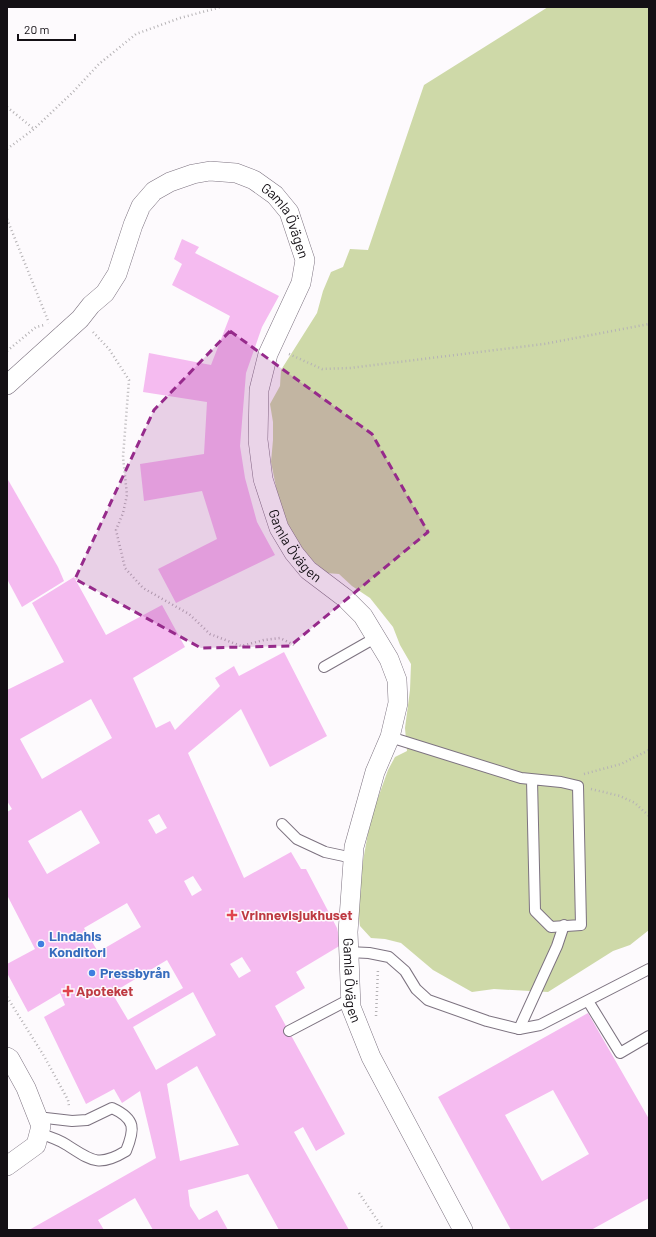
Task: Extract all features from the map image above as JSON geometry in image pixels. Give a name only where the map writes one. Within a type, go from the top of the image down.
[{"type":"street","name":"Gamla Övägen","points":[[7,384],[80,319],[91,304],[106,293],[118,274],[133,225],[141,206],[154,191],[170,182],[193,174],[210,171],[236,173],[254,180],[275,195],[289,212],[305,260],[302,283],[268,354],[259,390],[258,440],[262,479],[279,528],[294,553],[308,570],[345,598],[363,616],[389,659],[397,680],[398,703],[390,737],[375,772],[354,847],[348,932],[350,999],[352,1010],[371,1057],[464,1230]]},
{"type":"street","points":[[7,1057],[10,1059],[26,1088],[38,1125],[36,1145],[7,1166]]},
{"type":"lane","points":[[324,667],[375,638]]},
{"type":"lane","points":[[390,737],[514,776],[532,780],[562,782],[578,786],[581,925],[551,927],[535,911],[532,780]]},
{"type":"lane","points":[[282,824],[297,839],[325,852],[353,858]]},
{"type":"lane","points":[[519,1029],[557,946],[564,925]]},
{"type":"lane","points":[[348,952],[369,952],[389,957],[405,971],[416,989],[428,1000],[487,1021],[519,1029],[540,1025],[649,969]]},
{"type":"lane","points":[[289,1031],[350,999]]},
{"type":"lane","points":[[588,1001],[620,1053],[649,1036]]},
{"type":"lane","points":[[112,1108],[121,1112],[130,1120],[133,1130],[126,1151],[116,1157],[97,1161],[87,1157],[55,1138],[38,1125],[87,1120],[112,1108]]},
{"type":"path","points":[[7,149],[34,129],[73,92],[99,64],[136,34],[180,18],[221,7]]},
{"type":"path","points":[[7,107],[34,129]]},
{"type":"path","points":[[7,219],[56,339]]},
{"type":"path","points":[[80,319],[109,349],[129,380],[124,457],[127,495],[124,514],[116,530],[125,568],[143,588],[189,614],[210,634],[241,646],[264,640],[280,638],[296,646]]},
{"type":"path","points":[[272,347],[322,368],[350,368],[544,344],[649,324]]},
{"type":"path","points":[[7,351],[17,342]]},
{"type":"path","points":[[562,782],[568,778],[622,764],[649,750]]},
{"type":"path","points":[[578,786],[620,796],[635,803],[649,816]]},
{"type":"path","points":[[359,1193],[384,1230]]},
{"type":"highlighted area","points":[[230,331],[372,434],[428,532],[290,646],[201,648],[75,579],[154,410]]},
{"type":"green space","points":[[548,7],[649,7],[649,930],[630,945],[613,951],[548,992],[494,989],[472,992],[433,970],[401,943],[385,939],[371,938],[360,926],[358,911],[359,883],[374,809],[388,770],[395,757],[407,751],[405,728],[410,690],[411,664],[400,645],[393,627],[370,598],[352,586],[339,574],[326,573],[294,541],[278,497],[271,462],[273,422],[270,404],[280,386],[281,370],[317,313],[323,291],[331,272],[343,267],[350,249],[368,250],[424,85]]},
{"type":"building","points":[[182,239],[199,247],[195,253],[279,296],[262,327],[246,373],[240,446],[245,478],[257,522],[275,555],[176,603],[158,569],[217,539],[202,491],[144,501],[140,464],[204,454],[207,402],[143,392],[149,353],[211,365],[230,316],[172,285],[182,264],[174,259]]},
{"type":"building","points":[[7,478],[58,567],[64,581],[22,607],[7,579]]},
{"type":"building","name":"Vrinnevisjukhuset","points":[[74,577],[106,635],[162,605],[185,647],[133,678],[156,728],[170,721],[175,730],[220,686],[215,678],[234,666],[239,676],[284,652],[327,736],[270,767],[241,709],[188,753],[244,878],[291,852],[301,869],[306,869],[337,928],[341,945],[296,972],[305,988],[275,1006],[345,1134],[316,1151],[303,1127],[294,1132],[349,1230],[279,1230],[248,1174],[188,1190],[190,1206],[199,1220],[217,1210],[228,1230],[153,1230],[135,1198],[98,1220],[104,1230],[29,1230],[156,1158],[140,1091],[122,1103],[114,1089],[86,1104],[44,1017],[65,1005],[60,993],[28,1012],[7,973],[7,964],[35,949],[7,895],[7,812],[12,809],[7,801],[7,690],[64,662],[32,603]],"holes":[[[91,699],[112,738],[42,779],[20,739]],[[81,810],[100,843],[47,874],[28,841]],[[159,814],[167,828],[156,834],[148,820]],[[193,876],[202,890],[192,896],[184,881]],[[127,903],[141,927],[98,952],[84,928]],[[242,957],[251,971],[239,978],[230,964]],[[167,960],[183,988],[128,1020],[112,993]],[[193,992],[216,1035],[156,1070],[133,1027]],[[197,1066],[239,1145],[180,1161],[167,1084]]]},
{"type":"building","points":[[588,1013],[649,1119],[649,1198],[591,1230],[511,1230],[438,1097]],"holes":[[[553,1090],[589,1154],[542,1181],[505,1115]]]},
{"type":"place","name":"Vrinnevisjukhuset","points":[[232,915]]},
{"type":"place","name":"Lindahls Konditori","points":[[41,944]]},
{"type":"place","name":"Pressbyrån","points":[[92,973]]},
{"type":"place","name":"Apoteket","points":[[68,991]]}]
